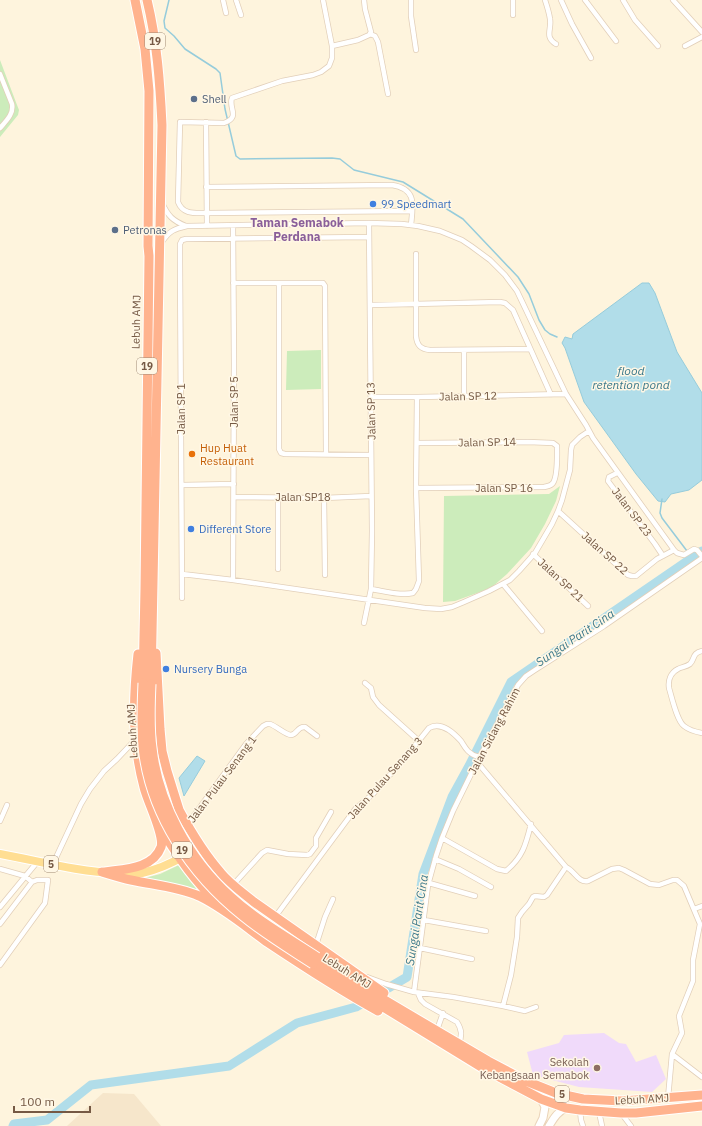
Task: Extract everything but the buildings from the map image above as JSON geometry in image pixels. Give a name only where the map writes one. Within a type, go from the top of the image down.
[{"type":"highway","name":"Lebuh AMJ","points":[[135,0],[145,49],[149,91],[149,590]]},
{"type":"highway","name":"Lebuh AMJ","points":[[147,0],[157,55],[162,124],[160,245],[147,684],[152,748],[156,772],[170,814],[180,833],[203,866],[230,896],[315,961],[526,1081],[556,1093],[583,1099],[604,1101],[636,1101],[702,1095]]},
{"type":"highway","points":[[102,872],[138,867],[152,859],[159,852],[162,842],[141,777],[137,758],[134,722],[136,678],[149,590]]},
{"type":"highway","points":[[149,590],[158,682],[162,751],[183,828],[180,834],[172,837],[167,835],[156,821]]},
{"type":"highway","points":[[179,810],[198,843],[220,872]]},
{"type":"highway","points":[[156,821],[178,856],[198,882],[214,899],[239,921]]},
{"type":"highway","points":[[198,882],[194,870],[202,862],[210,864],[254,902],[356,973],[375,996]]},
{"type":"highway","points":[[102,872],[129,880],[189,892],[216,906],[281,951],[375,996]]},
{"type":"highway","name":"Lebuh AMJ","points":[[375,996],[434,1039],[486,1070],[541,1099],[566,1108],[599,1112],[636,1113],[702,1106]]},
{"type":"main road","name":"5","points":[[0,854],[102,872],[141,868],[178,856],[198,843]]},
{"type":"street","points":[[223,0],[226,13]]},
{"type":"street","points":[[236,0],[241,16]]},
{"type":"street","points":[[322,0],[332,46],[331,63],[326,69],[313,75],[282,81],[232,98],[233,113],[229,121],[224,123],[180,122],[178,202],[180,207],[189,213],[412,211]]},
{"type":"street","points":[[364,0],[370,34],[374,36],[378,42],[388,94]]},
{"type":"street","points":[[411,0],[411,16],[416,50]]},
{"type":"street","points":[[513,0],[513,15]]},
{"type":"street","points":[[545,0],[551,24],[549,34],[552,42],[556,44]]},
{"type":"street","points":[[561,0],[572,24],[591,58]]},
{"type":"street","points":[[585,0],[616,41]]},
{"type":"street","points":[[623,0],[635,20],[658,46]]},
{"type":"street","points":[[673,0],[702,32]]},
{"type":"street","points":[[332,46],[358,40],[370,34]]},
{"type":"street","points":[[685,46],[702,37]]},
{"type":"street","points":[[0,74],[13,109],[0,128]]},
{"type":"street","points":[[206,122],[207,226]]},
{"type":"street","points":[[206,187],[392,185],[401,187],[409,193],[412,200],[411,225]]},
{"type":"street","points":[[160,200],[173,220],[187,226]]},
{"type":"street","points":[[160,245],[165,237],[173,230],[187,226],[233,225],[369,223],[411,225],[440,231],[462,240],[490,260],[505,275],[517,291],[566,394],[597,445],[674,550],[677,553],[684,555],[694,549],[697,550],[702,557]]},
{"type":"street","name":"Jalan SP 13","points":[[364,623],[371,588],[372,530],[369,223]]},
{"type":"street","name":"Jalan SP 5","points":[[233,225],[233,580]]},
{"type":"street","points":[[233,238],[369,237]]},
{"type":"street","name":"Jalan SP 1","points":[[182,598],[180,244],[182,240],[186,239],[233,238]]},
{"type":"street","points":[[416,254],[416,342],[419,346],[430,350],[530,349]]},
{"type":"street","points":[[233,283],[319,282],[323,283],[325,286],[326,454]]},
{"type":"street","points":[[279,283],[279,449],[281,453],[371,455]]},
{"type":"street","points":[[370,305],[505,303],[513,310],[551,395]]},
{"type":"street","points":[[464,350],[464,396]]},
{"type":"street","name":"Jalan SP 12","points":[[370,397],[566,394]]},
{"type":"street","points":[[371,588],[394,593],[409,594],[413,593],[419,581],[416,488],[417,397]]},
{"type":"street","points":[[182,574],[425,608],[452,607],[489,592],[510,580],[533,554],[552,524],[562,500],[570,470],[572,444],[589,431]]},
{"type":"street","name":"Jalan SP 14","points":[[417,443],[528,442],[553,443],[557,446]]},
{"type":"street","name":"Jalan SP 16","points":[[416,488],[544,488],[552,484],[556,478],[557,446]]},
{"type":"street","name":"Jalan SP 23","points":[[617,473],[609,477],[608,481],[663,556]]},
{"type":"street","points":[[182,485],[234,484]]},
{"type":"street","name":"Jalan SP18","points":[[234,497],[324,498],[371,496]]},
{"type":"street","points":[[278,497],[278,569]]},
{"type":"street","points":[[324,498],[325,575]]},
{"type":"street","name":"Jalan SP 22","points":[[558,511],[628,575],[636,576],[663,556],[674,550]]},
{"type":"street","name":"Jalan SP 21","points":[[533,554],[588,606]]},
{"type":"street","name":"Jalan Sidang Rahim","points":[[416,993],[420,948],[429,883],[435,859],[442,838],[476,757],[518,685],[526,676],[604,626],[702,557]]},
{"type":"street","points":[[503,584],[542,631]]},
{"type":"street","points":[[702,651],[696,653],[689,665],[677,669],[670,678],[668,684],[683,726],[702,733]]},
{"type":"street","points":[[365,683],[371,688],[373,696],[379,704],[418,741]]},
{"type":"street","name":"Jalan Pulau Senang 1","points":[[187,826],[246,744],[263,726],[270,724],[292,735],[299,728],[306,727],[317,736]]},
{"type":"street","name":"Jalan Pulau Senang 3","points":[[275,917],[356,808],[373,794],[429,728],[434,725],[441,726],[449,730],[460,740],[468,751],[476,757]]},
{"type":"street","points":[[53,864],[81,804],[90,789],[104,771],[135,739]]},
{"type":"street","points":[[476,757],[566,867],[571,869],[581,881],[588,881],[612,869],[619,868],[650,884],[659,885],[677,880],[684,886],[700,924],[693,960],[693,981],[679,1016],[682,1034],[672,1054],[668,1098]]},
{"type":"street","points":[[0,821],[7,805]]},
{"type":"street","points":[[234,885],[262,852],[267,850],[288,854],[310,854],[316,846],[316,838],[331,812]]},
{"type":"street","points":[[442,838],[497,869],[506,871],[523,852],[531,824]]},
{"type":"street","points":[[435,859],[469,874],[491,887]]},
{"type":"street","points":[[0,907],[38,861]]},
{"type":"street","points":[[503,1006],[511,975],[517,937],[517,922],[520,915],[529,904],[532,897],[544,897],[547,895],[566,867]]},
{"type":"street","points":[[0,869],[27,874],[32,882]]},
{"type":"street","points":[[0,924],[32,882],[37,880],[48,880],[45,903],[0,965]]},
{"type":"street","points":[[429,883],[475,896]]},
{"type":"street","points":[[316,945],[333,899]]},
{"type":"street","points":[[694,908],[702,906]]},
{"type":"street","points":[[424,920],[486,931]]},
{"type":"street","points":[[420,948],[472,959]]},
{"type":"street","points":[[375,996],[406,991],[452,997],[525,1011],[536,1008]]},
{"type":"street","points":[[416,993],[425,1004],[457,1022],[462,1032],[459,1044]]},
{"type":"street","points":[[436,1030],[443,1014]]},
{"type":"street","points":[[672,1054],[702,1076]]},
{"type":"street","points":[[538,1126],[545,1113],[545,1107],[541,1099]]},
{"type":"street","points":[[549,1126],[556,1114],[560,1110],[566,1108]]},
{"type":"street","points":[[580,1110],[583,1126]]},
{"type":"street","points":[[599,1112],[602,1126]]},
{"type":"street","points":[[621,1113],[631,1126]]},
{"type":"shaded area","name":"Sekolah Kebangsaan Semabok","points":[[604,1033],[619,1043],[626,1044],[636,1062],[656,1055],[666,1079],[652,1092],[579,1087],[533,1075],[527,1052],[559,1043],[564,1035]]},
{"type":"shaded area","points":[[103,1093],[134,1094],[161,1126],[67,1126]]},
{"type":"green space","points":[[0,60],[19,110],[18,115],[0,137]]},
{"type":"green space","points":[[321,350],[321,389],[286,390],[287,351]]},
{"type":"green space","points":[[560,486],[556,501],[531,548],[507,574],[491,588],[455,601],[443,602],[444,496],[549,494]]},
{"type":"green space","points":[[179,865],[201,894],[137,880],[160,874]]},
{"type":"water","name":"flood retention pond","points":[[642,283],[649,283],[655,293],[677,352],[702,393],[702,480],[689,490],[671,494],[665,502],[658,501],[636,474],[584,402],[562,343],[565,337],[572,339],[573,334]]},
{"type":"water","points":[[197,756],[205,761],[184,796],[179,778]]},
{"type":"waterway","points":[[169,0],[164,21],[165,28],[185,49],[220,73],[225,109],[236,156],[240,159],[340,159],[354,170],[403,182],[463,219],[518,277],[529,294],[539,320],[545,330],[557,337]]},
{"type":"waterway","points":[[662,499],[660,513],[662,518],[687,551]]},
{"type":"waterway","name":"Sungai Parit Cina","points":[[13,1126],[14,1124],[47,1120],[91,1085],[229,1066],[297,1023],[356,1007],[407,977],[423,874],[452,797],[511,682],[702,551]]},
{"type":"place","name":"Shell","points":[[194,99]]},
{"type":"place","name":"99 Speedmart","points":[[373,204]]},
{"type":"place","name":"Petronas","points":[[115,230]]},
{"type":"place","name":"Hup Huat Restaurant","points":[[192,454]]},
{"type":"place","name":"Different Store","points":[[191,529]]},
{"type":"place","name":"Nursery Bunga","points":[[166,669]]},
{"type":"place","name":"Sekolah Kebangsaan Semabok","points":[[597,1068]]},
{"type":"district","name":"Taman Semabok Perdana","points":[[297,230]]}]
